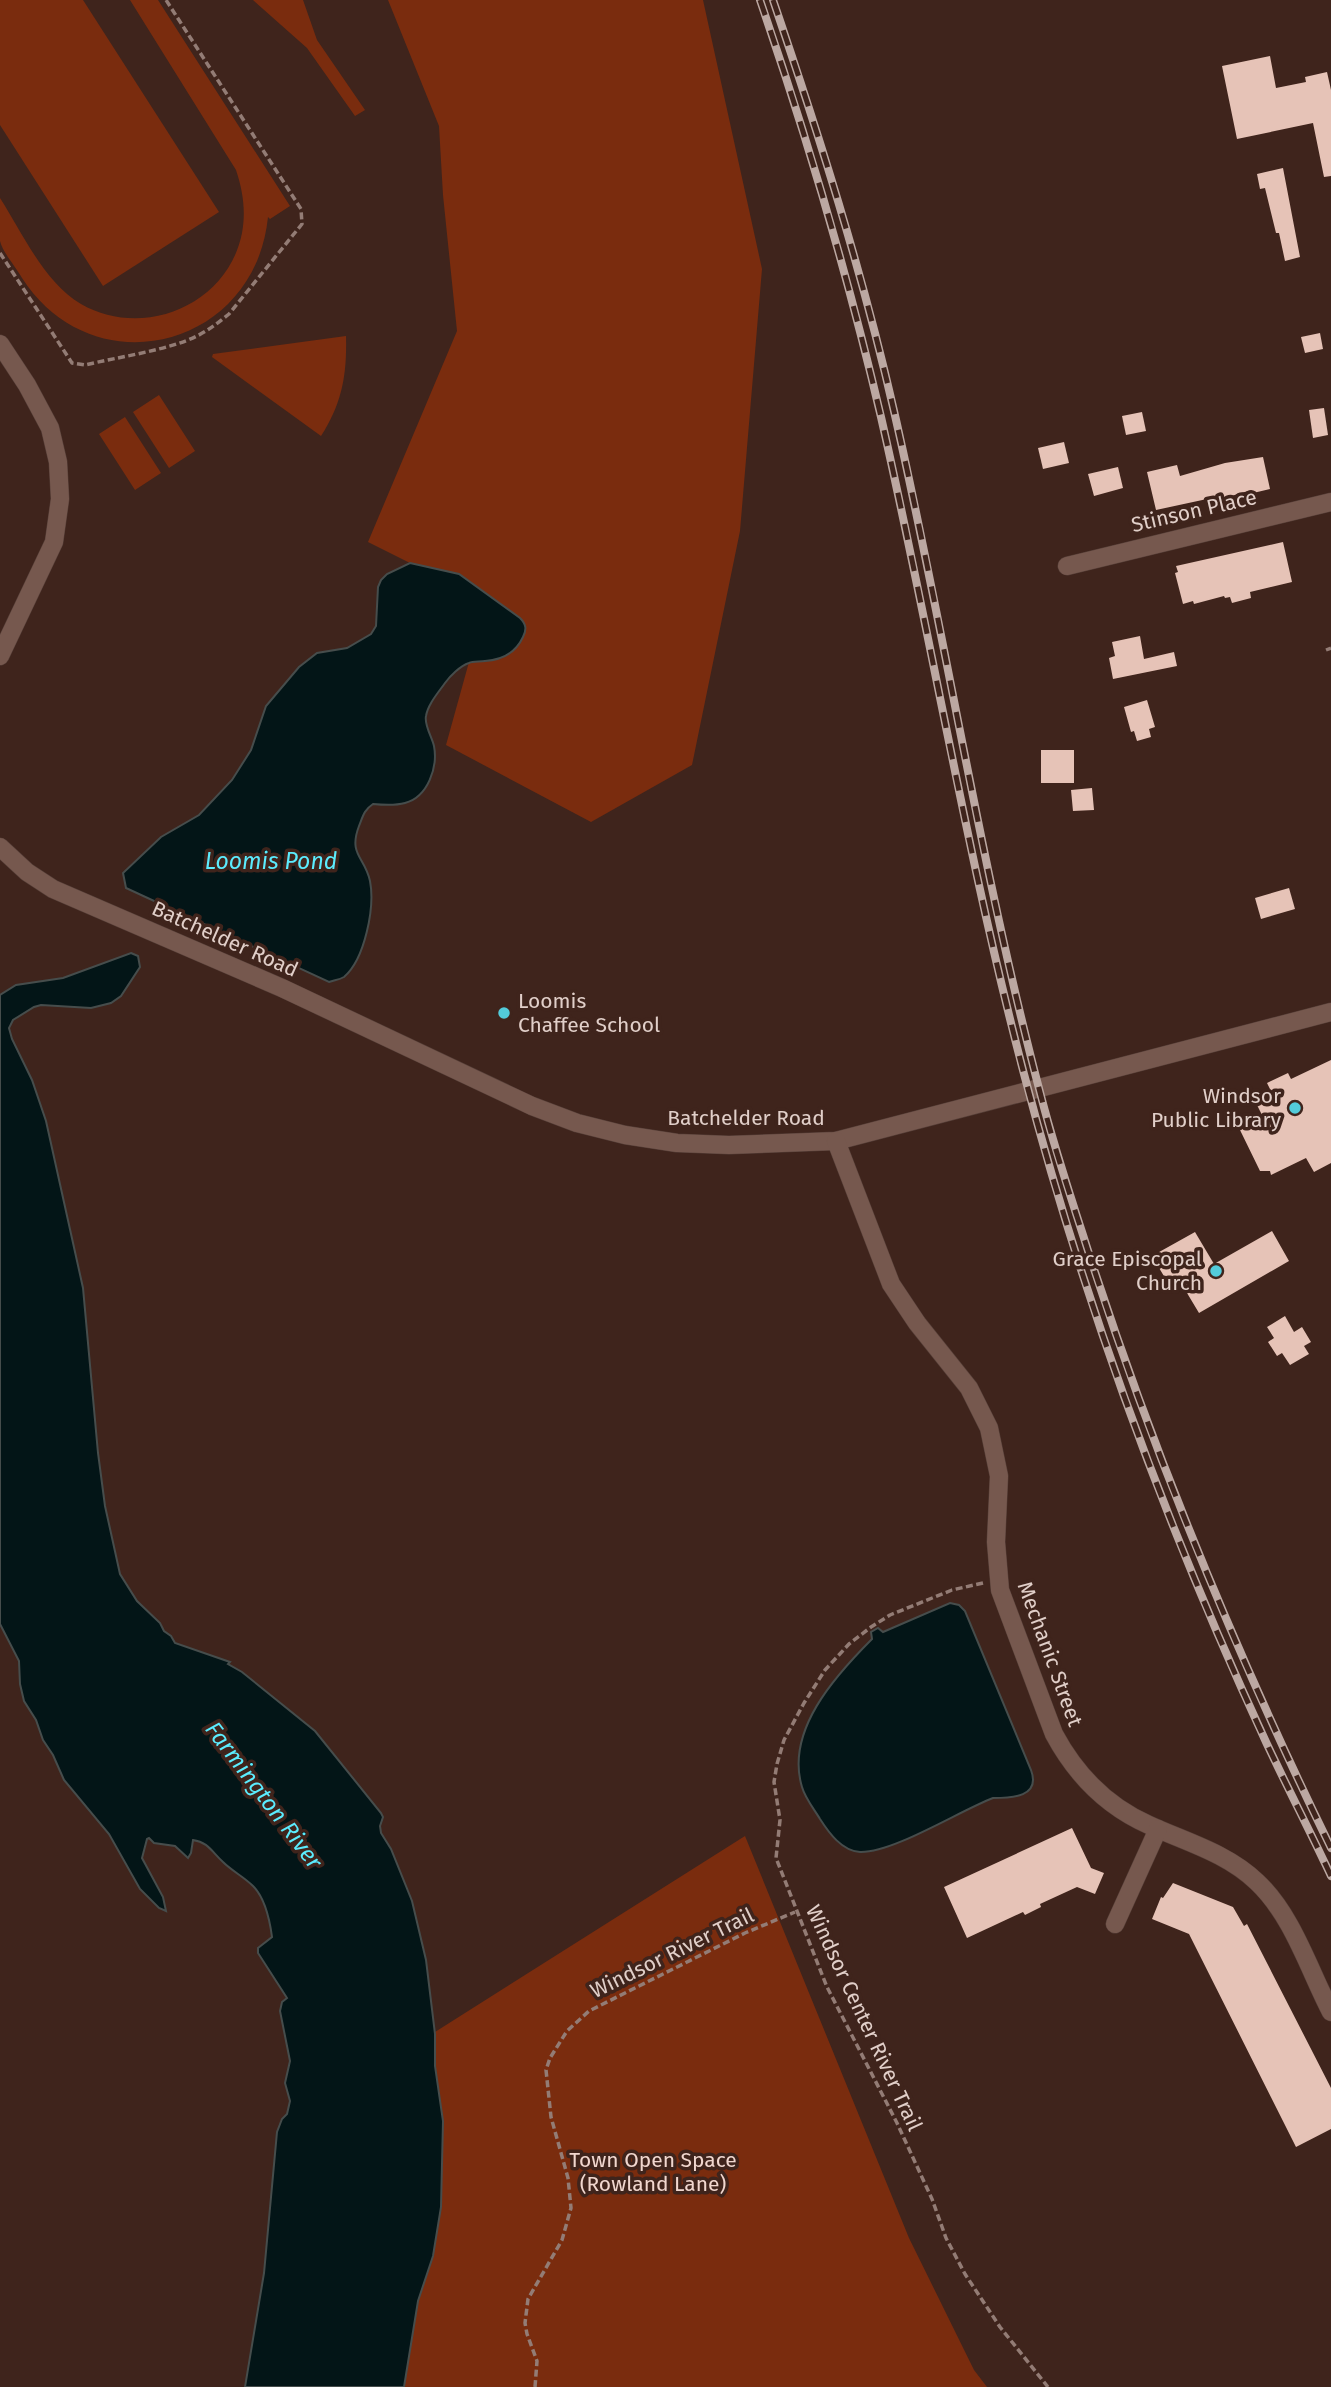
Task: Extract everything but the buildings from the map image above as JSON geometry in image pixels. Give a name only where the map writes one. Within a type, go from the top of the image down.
[{"type":"street","points":[[0,344],[27,385],[50,428],[58,462],[60,499],[54,542],[0,656]]},
{"type":"street","name":"Stinson Place","points":[[1067,566],[1331,502]]},
{"type":"street","name":"Batchelder Road","points":[[0,847],[27,872],[53,888],[282,988],[532,1106],[577,1123],[625,1135],[677,1143],[729,1145],[836,1141],[1331,1012]]},
{"type":"street","name":"Mechanic Street","points":[[836,1141],[891,1283],[917,1323],[969,1388],[989,1428],[999,1476],[996,1542],[998,1579],[1015,1632],[1054,1734],[1064,1753],[1092,1788],[1110,1803],[1158,1829],[1218,1854],[1258,1883],[1287,1922],[1331,2012]]},
{"type":"street","points":[[1115,1924],[1158,1829]]},
{"type":"path","points":[[0,253],[72,363],[85,365],[179,343],[211,328],[229,314],[302,224],[301,209],[166,0]]},
{"type":"path","name":"Windsor Center River Trail","points":[[998,1579],[952,1590],[890,1615],[849,1644],[825,1670],[784,1740],[776,1764],[774,1782],[780,1820],[776,1858],[827,1987],[897,2123],[932,2199],[946,2238],[965,2274],[1000,2327],[1048,2387]]},
{"type":"path","name":"Windsor River Trail","points":[[536,2387],[537,2361],[526,2323],[528,2299],[562,2240],[571,2208],[568,2178],[551,2117],[546,2070],[557,2045],[580,2017],[603,2002],[745,1933],[796,1912]]},
{"type":"green space","points":[[0,0],[83,0],[219,212],[103,286],[0,125]]},
{"type":"green space","points":[[130,0],[158,0],[290,206],[270,219],[268,217],[257,262],[234,297],[203,323],[167,338],[128,342],[89,334],[53,313],[22,278],[2,246],[0,198],[35,256],[56,283],[81,304],[105,314],[130,318],[155,316],[179,309],[201,297],[220,280],[234,258],[242,233],[243,201],[236,170]]},
{"type":"green space","points":[[253,0],[303,0],[317,40],[365,110],[355,116],[307,48]]},
{"type":"green space","points":[[388,0],[703,0],[762,269],[740,531],[692,765],[591,822],[446,745],[469,662],[491,661],[500,603],[459,574],[410,563],[368,542],[457,331],[439,126]]},
{"type":"green space","points":[[346,336],[342,388],[334,412],[321,436],[212,357],[213,354]]},
{"type":"green space","points":[[159,395],[195,451],[169,468],[133,412]]},
{"type":"green space","points":[[125,417],[161,473],[135,490],[99,434]]},
{"type":"green space","name":"Town Open Space (Rowland Lane)","points":[[745,1836],[909,2238],[974,2370],[987,2387],[404,2387],[418,2301],[433,2256],[441,2207],[443,2121],[435,2066],[435,2032]]},
{"type":"water","name":"Loomis Pond","points":[[410,563],[459,574],[520,618],[525,625],[525,632],[516,647],[503,657],[471,662],[459,669],[447,680],[434,699],[426,720],[434,746],[433,772],[420,795],[401,804],[373,804],[364,814],[355,843],[370,881],[370,918],[363,946],[351,969],[344,977],[329,982],[126,888],[123,873],[161,837],[199,815],[232,780],[251,750],[266,706],[299,667],[317,653],[347,648],[371,634],[376,626],[378,587],[381,580],[387,574]]},
{"type":"water","name":"Farmington River","points":[[131,953],[138,956],[140,967],[121,996],[111,1003],[91,1008],[41,1005],[13,1020],[9,1028],[32,1080],[46,1121],[83,1288],[98,1453],[105,1506],[120,1574],[137,1601],[160,1623],[175,1643],[230,1662],[228,1664],[242,1672],[315,1731],[381,1813],[381,1833],[391,1849],[412,1901],[426,1960],[435,2034],[435,2066],[443,2121],[441,2207],[433,2256],[418,2301],[404,2387],[245,2387],[264,2273],[277,2132],[287,2114],[290,2101],[285,2083],[290,2061],[280,2011],[282,2002],[287,1998],[258,1953],[258,1948],[272,1937],[266,1910],[253,1886],[206,1845],[193,1840],[188,1858],[175,1846],[154,1843],[147,1839],[142,1858],[163,1897],[166,1911],[159,1908],[140,1889],[109,1834],[64,1780],[43,1740],[36,1720],[24,1701],[19,1661],[0,1624],[0,995],[16,985],[63,978]]},
{"type":"water","points":[[950,1603],[959,1605],[965,1611],[1031,1770],[1032,1786],[1023,1794],[993,1798],[890,1846],[874,1851],[853,1851],[832,1835],[803,1791],[799,1766],[807,1725],[829,1687],[872,1639],[871,1632],[878,1628],[883,1632]]},
{"type":"railway","points":[[760,0],[826,207],[855,312],[899,499],[985,911],[1024,1074],[1073,1245],[1130,1414],[1195,1580],[1266,1742],[1331,1876]]},
{"type":"railway","points":[[773,0],[839,204],[882,359],[913,496],[1000,926],[1056,1149],[1109,1314],[1165,1469],[1261,1698],[1331,1848]]},
{"type":"place","name":"Loomis Chaffee School","points":[[504,1013]]},
{"type":"place","name":"Windsor Public Library","points":[[1295,1108]]},
{"type":"place","name":"Grace Episcopal Church","points":[[1216,1271]]}]
